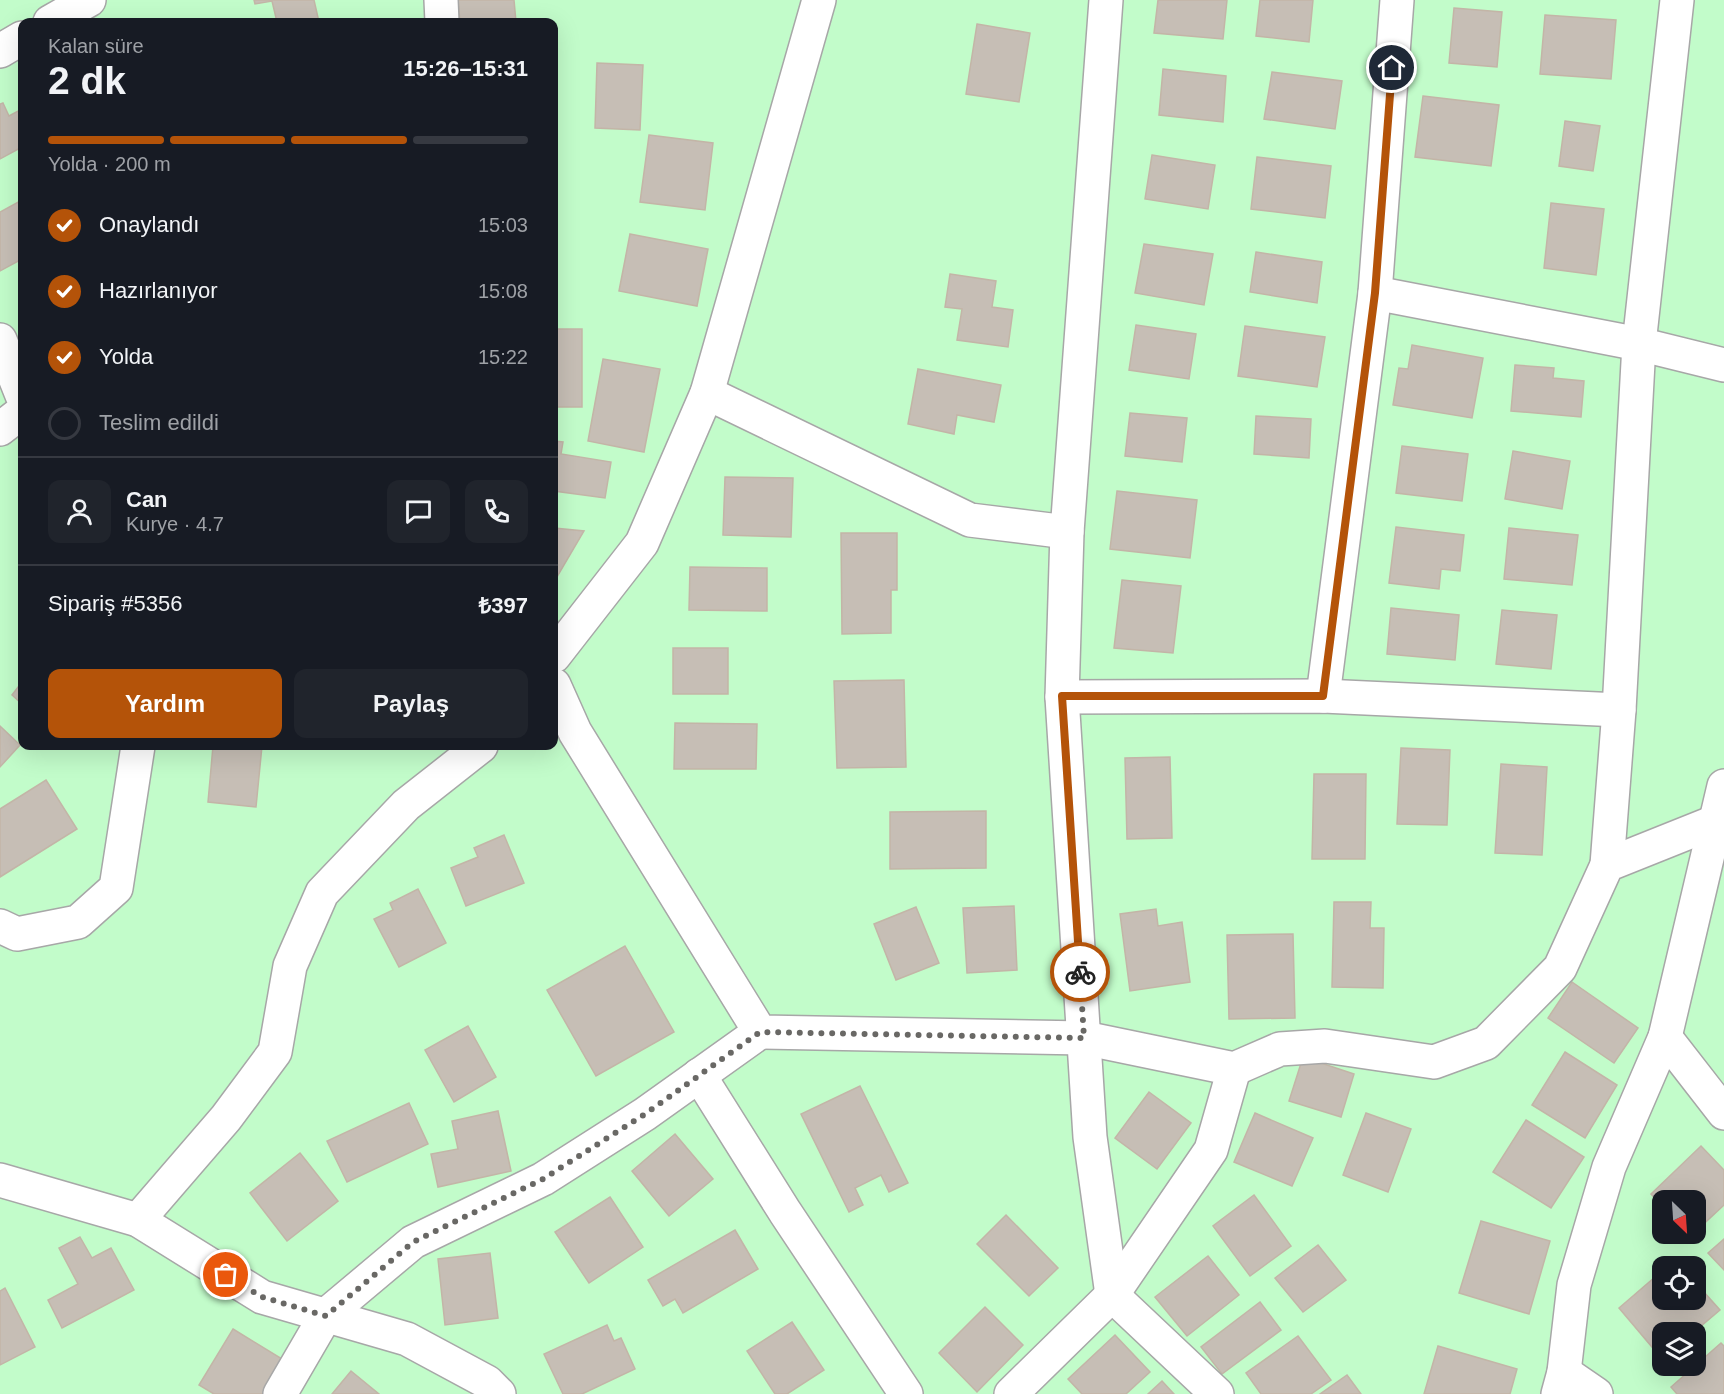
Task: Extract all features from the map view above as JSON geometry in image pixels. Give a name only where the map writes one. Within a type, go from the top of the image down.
[{"type":"street","points":[[57,18],[89,0]]},
{"type":"street","points":[[441,0],[442,18]]},
{"type":"street","points":[[558,651],[642,543],[707,393],[819,0]]},
{"type":"street","points":[[1106,0],[1067,532],[1062,696],[1090,1137],[1112,1295],[1217,1394]]},
{"type":"street","points":[[1323,696],[1375,293],[1397,0]]},
{"type":"street","points":[[280,1394],[326,1316],[413,1242],[543,1179],[645,1114],[760,1032],[1084,1038],[1234,1069],[1280,1049],[1325,1046],[1434,1062],[1486,1043],[1560,968],[1607,865],[1620,710],[1639,344],[1677,0]]},
{"type":"street","points":[[0,51],[18,40]]},
{"type":"street","points":[[1375,293],[1639,344],[1724,365]]},
{"type":"street","points":[[0,340],[18,385]]},
{"type":"street","points":[[707,393],[970,520],[1067,532]]},
{"type":"street","points":[[0,429],[18,415]]},
{"type":"street","points":[[558,694],[575,732],[760,1032]]},
{"type":"street","points":[[1062,696],[1323,696],[1620,710]]},
{"type":"street","points":[[0,927],[17,934],[78,922],[116,888],[137,750]]},
{"type":"street","points":[[138,1220],[226,1118],[275,1052],[290,966],[322,892],[406,805],[476,750]]},
{"type":"street","points":[[1596,1394],[1561,1383],[1574,1285],[1609,1167],[1665,1036],[1720,821],[1724,786]]},
{"type":"street","points":[[1607,865],[1720,821]]},
{"type":"street","points":[[1665,1036],[1724,1113]]},
{"type":"street","points":[[1011,1394],[1112,1295],[1211,1150],[1234,1069]]},
{"type":"street","points":[[699,1075],[785,1212],[906,1394]]},
{"type":"street","points":[[0,1180],[138,1220],[262,1297],[407,1339],[487,1382],[499,1394]]},
{"type":"green space","points":[[0,0],[1724,0],[1724,1394],[0,1394]]},
{"type":"building","points":[[254,0],[314,0],[318,18],[276,18],[272,1],[255,4]]},
{"type":"building","points":[[458,0],[514,0],[516,18],[460,18]]},
{"type":"building","points":[[1158,0],[1227,0],[1223,39],[1154,33]]},
{"type":"building","points":[[1260,0],[1313,0],[1309,42],[1256,36]]},
{"type":"building","points":[[1454,8],[1502,12],[1497,67],[1449,63]]},
{"type":"building","points":[[1545,15],[1616,20],[1611,79],[1540,74]]},
{"type":"building","points":[[977,24],[1030,33],[1019,102],[966,94]]},
{"type":"building","points":[[597,63],[643,65],[640,130],[595,128]]},
{"type":"building","points":[[1163,69],[1226,76],[1223,122],[1159,115]]},
{"type":"building","points":[[1272,72],[1342,81],[1335,129],[1264,119]]},
{"type":"building","points":[[1423,96],[1499,105],[1491,166],[1415,157]]},
{"type":"building","points":[[3,103],[9,116],[18,111],[18,149],[0,159],[0,104]]},
{"type":"building","points":[[1565,121],[1600,126],[1593,171],[1559,166]]},
{"type":"building","points":[[649,135],[713,143],[705,210],[640,202]]},
{"type":"building","points":[[1152,155],[1215,165],[1208,209],[1145,199]]},
{"type":"building","points":[[1257,157],[1331,166],[1325,218],[1251,209]]},
{"type":"building","points":[[18,202],[18,261],[0,271],[0,212]]},
{"type":"building","points":[[1551,203],[1604,209],[1596,275],[1544,268]]},
{"type":"building","points":[[630,234],[708,249],[697,306],[619,291]]},
{"type":"building","points":[[1144,244],[1213,254],[1204,305],[1135,293]]},
{"type":"building","points":[[1256,252],[1322,262],[1317,303],[1250,292]]},
{"type":"building","points":[[950,274],[996,281],[992,307],[1013,310],[1008,347],[957,340],[962,309],[945,307]]},
{"type":"building","points":[[1136,325],[1196,334],[1189,379],[1129,370]]},
{"type":"building","points":[[1245,326],[1325,337],[1317,387],[1238,376]]},
{"type":"building","points":[[558,329],[582,329],[582,407],[558,407]]},
{"type":"building","points":[[1412,345],[1483,358],[1472,418],[1393,405],[1399,368],[1408,369]]},
{"type":"building","points":[[603,359],[660,369],[644,452],[588,441]]},
{"type":"building","points":[[1515,365],[1554,368],[1553,378],[1584,381],[1581,417],[1511,411]]},
{"type":"building","points":[[918,369],[1001,385],[994,422],[957,415],[954,434],[908,424]]},
{"type":"building","points":[[1130,413],[1187,418],[1182,462],[1125,456]]},
{"type":"building","points":[[1256,416],[1311,419],[1309,458],[1254,454]]},
{"type":"building","points":[[558,441],[563,442],[561,454],[611,462],[605,498],[558,492]]},
{"type":"building","points":[[1402,446],[1468,454],[1462,501],[1396,493]]},
{"type":"building","points":[[1513,451],[1570,461],[1562,509],[1505,499]]},
{"type":"building","points":[[725,477],[793,478],[791,537],[723,535]]},
{"type":"building","points":[[1117,491],[1197,500],[1190,558],[1110,549]]},
{"type":"building","points":[[1396,527],[1464,535],[1460,571],[1441,569],[1439,589],[1389,583]]},
{"type":"building","points":[[558,528],[584,531],[558,575]]},
{"type":"building","points":[[1509,528],[1578,535],[1572,585],[1504,579]]},
{"type":"building","points":[[841,533],[897,533],[897,590],[891,590],[891,633],[842,634]]},
{"type":"building","points":[[690,567],[767,568],[767,611],[689,610]]},
{"type":"building","points":[[1122,580],[1181,586],[1173,653],[1114,648]]},
{"type":"building","points":[[1391,608],[1459,615],[1455,660],[1387,654]]},
{"type":"building","points":[[1502,610],[1557,615],[1551,669],[1496,664]]},
{"type":"building","points":[[673,648],[728,648],[728,694],[673,694]]},
{"type":"building","points":[[904,680],[906,767],[837,768],[834,681]]},
{"type":"building","points":[[18,687],[18,700],[12,695]]},
{"type":"building","points":[[675,723],[757,724],[756,769],[674,769]]},
{"type":"building","points":[[0,726],[18,743],[18,747],[0,767]]},
{"type":"building","points":[[1401,748],[1450,750],[1447,825],[1397,824]]},
{"type":"building","points":[[213,750],[262,750],[256,807],[208,802]]},
{"type":"building","points":[[1170,757],[1172,838],[1127,839],[1125,758]]},
{"type":"building","points":[[1501,764],[1547,767],[1542,855],[1495,853]]},
{"type":"building","points":[[1314,774],[1366,774],[1365,859],[1312,859]]},
{"type":"building","points":[[46,780],[77,829],[0,877],[0,809]]},
{"type":"building","points":[[986,811],[986,868],[890,869],[890,812]]},
{"type":"building","points":[[504,835],[524,883],[466,906],[451,868],[478,857],[474,848]]},
{"type":"building","points":[[418,889],[446,943],[399,967],[374,919],[393,910],[390,903]]},
{"type":"building","points":[[1334,902],[1371,902],[1370,928],[1384,928],[1383,988],[1332,987]]},
{"type":"building","points":[[1014,906],[1017,970],[967,973],[963,908]]},
{"type":"building","points":[[916,907],[939,963],[896,980],[874,924]]},
{"type":"building","points":[[1156,909],[1158,926],[1182,922],[1190,982],[1130,991],[1120,914]]},
{"type":"building","points":[[1293,934],[1295,1018],[1229,1019],[1227,935]]},
{"type":"building","points":[[625,946],[674,1032],[596,1076],[547,990]]},
{"type":"building","points":[[1572,982],[1638,1028],[1614,1063],[1548,1018]]},
{"type":"building","points":[[468,1026],[496,1077],[454,1102],[425,1050]]},
{"type":"building","points":[[1565,1052],[1617,1085],[1585,1138],[1532,1105]]},
{"type":"building","points":[[1303,1057],[1354,1074],[1341,1117],[1289,1101]]},
{"type":"building","points":[[860,1086],[908,1183],[889,1192],[881,1175],[855,1188],[863,1205],[849,1212],[801,1114]]},
{"type":"building","points":[[1149,1092],[1191,1123],[1157,1169],[1115,1138]]},
{"type":"building","points":[[409,1103],[428,1144],[347,1182],[327,1141]]},
{"type":"building","points":[[498,1111],[511,1171],[438,1187],[431,1154],[458,1149],[452,1121]]},
{"type":"building","points":[[1255,1113],[1313,1138],[1292,1186],[1234,1162]]},
{"type":"building","points":[[1366,1113],[1411,1129],[1388,1192],[1343,1175]]},
{"type":"building","points":[[1526,1120],[1584,1157],[1551,1208],[1493,1172]]},
{"type":"building","points":[[675,1134],[713,1179],[669,1216],[632,1171]]},
{"type":"building","points":[[1701,1146],[1724,1170],[1724,1205],[1706,1222],[1706,1190],[1655,1190]]},
{"type":"building","points":[[300,1153],[338,1201],[287,1241],[250,1193]]},
{"type":"building","points":[[1254,1195],[1291,1246],[1250,1276],[1213,1226]]},
{"type":"building","points":[[610,1197],[643,1247],[589,1283],[555,1232]]},
{"type":"building","points":[[1006,1215],[1058,1268],[1029,1296],[977,1244]]},
{"type":"building","points":[[1481,1221],[1550,1241],[1529,1314],[1459,1293]]},
{"type":"building","points":[[735,1230],[758,1269],[683,1313],[675,1299],[663,1306],[648,1280]]},
{"type":"building","points":[[80,1237],[92,1258],[111,1248],[134,1290],[62,1328],[48,1300],[78,1284],[59,1248]]},
{"type":"building","points":[[1724,1239],[1724,1270],[1708,1253]]},
{"type":"building","points":[[1318,1245],[1346,1280],[1303,1312],[1275,1278]]},
{"type":"building","points":[[490,1253],[498,1318],[445,1325],[438,1259]]},
{"type":"building","points":[[1208,1256],[1239,1295],[1187,1336],[1155,1297]]},
{"type":"building","points":[[1652,1280],[1652,1310],[1706,1310],[1706,1294],[1720,1310],[1706,1322],[1652,1322],[1652,1347],[1619,1308]]},
{"type":"building","points":[[5,1288],[35,1347],[0,1365],[0,1291]]},
{"type":"building","points":[[1260,1302],[1281,1330],[1222,1374],[1201,1347]]},
{"type":"building","points":[[985,1307],[1023,1345],[977,1392],[939,1353]]},
{"type":"building","points":[[792,1322],[824,1370],[787,1394],[775,1394],[747,1351]]},
{"type":"building","points":[[607,1325],[614,1341],[621,1338],[635,1369],[582,1394],[563,1394],[544,1354]]},
{"type":"building","points":[[233,1329],[287,1362],[267,1394],[214,1394],[199,1385]]},
{"type":"building","points":[[1115,1335],[1150,1372],[1126,1394],[1082,1394],[1068,1379]]},
{"type":"building","points":[[1298,1336],[1331,1380],[1311,1394],[1261,1394],[1246,1373]]},
{"type":"building","points":[[1721,1343],[1724,1346],[1724,1394],[1677,1394],[1671,1387],[1684,1376],[1706,1376],[1706,1356]]},
{"type":"building","points":[[1438,1346],[1517,1369],[1510,1394],[1424,1394]]},
{"type":"building","points":[[351,1371],[379,1394],[332,1394]]},
{"type":"building","points":[[1347,1375],[1361,1394],[1320,1394]]},
{"type":"building","points":[[1162,1381],[1174,1394],[1148,1394]]},
{"type":"way so far","points":[[226,1275],[262,1297],[326,1316],[413,1242],[543,1179],[645,1114],[760,1032],[1084,1038],[1080,972]]},
{"type":"route","points":[[1080,972],[1062,696],[1323,696],[1375,293],[1392,68]]}]
